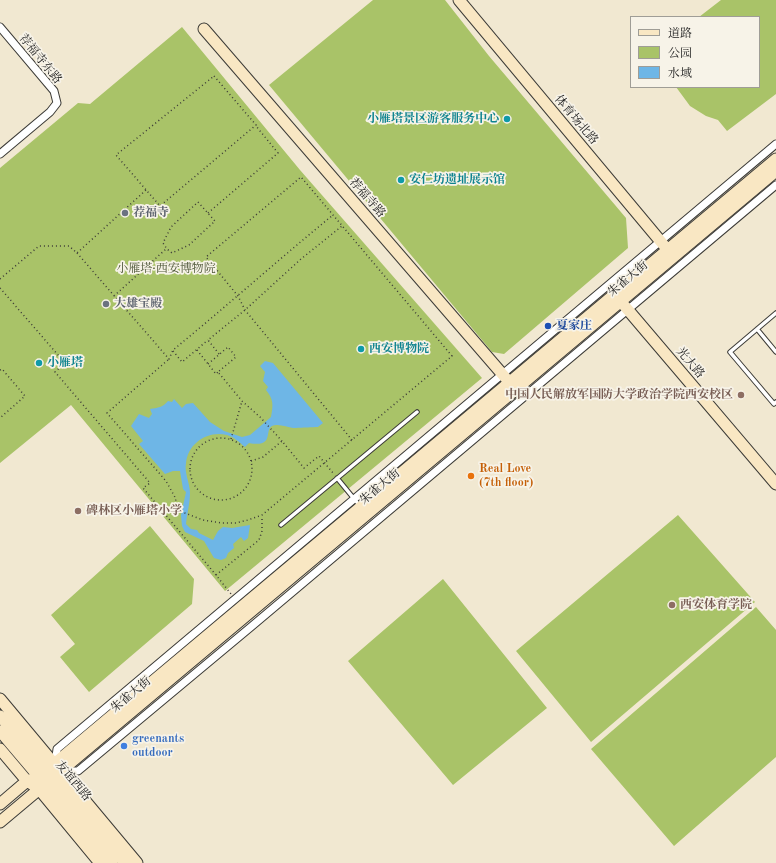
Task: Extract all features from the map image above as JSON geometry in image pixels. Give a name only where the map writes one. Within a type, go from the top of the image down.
[{"type":"main road","name":"体育场北路","points":[[459,0],[671,254]]},
{"type":"main road","name":"荐福寺路","points":[[204,29],[510,383]]},
{"type":"main road","name":"朱雀大街","points":[[48,776],[199,656],[469,428],[622,302],[671,254],[776,159]]},
{"type":"main road","name":"朱雀大街","points":[[671,254],[776,171]]},
{"type":"main road","name":"朱雀大街","points":[[0,822],[48,776],[357,503],[510,383],[622,302]]},
{"type":"main road","name":"光大路","points":[[622,302],[776,484]]},
{"type":"main road","points":[[0,699],[100,863]]},
{"type":"main road","name":"友谊西路","points":[[0,716],[48,776],[112,863]]},
{"type":"main road","name":"友谊西路","points":[[0,731],[48,776],[125,863]]},
{"type":"main road","points":[[0,749],[27,781]]},
{"type":"main road","points":[[0,804],[27,781],[48,776]]},
{"type":"main road","points":[[48,776],[137,863]]},
{"type":"street","name":"荐福寺东路","points":[[0,27],[54,91],[57,103],[50,112],[0,154]]},
{"type":"street","points":[[48,776],[57,748],[235,599],[357,503],[502,374],[776,144]]},
{"type":"street","points":[[622,302],[776,185]]},
{"type":"lane","points":[[776,313],[730,352],[774,404],[776,402]]},
{"type":"lane","points":[[757,329],[776,352]]},
{"type":"lane","points":[[281,525],[417,412]]},
{"type":"lane","points":[[337,478],[357,503]]},
{"type":"path","points":[[208,213],[278,153],[256,125],[214,76],[116,155],[160,206],[256,125]]},
{"type":"path","points":[[158,505],[166,510],[177,510],[203,520],[222,523],[248,520],[262,515],[325,463],[452,356],[301,177],[206,257],[238,296],[245,310],[352,440]]},
{"type":"path","points":[[77,253],[146,190]]},
{"type":"path","points":[[198,202],[208,213],[215,221],[189,245],[172,254],[163,243],[171,227],[198,202]]},
{"type":"path","points":[[173,510],[176,499],[166,481],[107,413],[169,359],[173,350],[238,296],[286,253],[333,215]]},
{"type":"path","points":[[173,350],[182,362],[342,226]]},
{"type":"path","points":[[0,279],[39,246],[68,246],[77,253],[169,359]]},
{"type":"path","points":[[114,296],[167,249]]},
{"type":"path","points":[[0,288],[65,363],[55,372],[150,483],[143,488],[235,599]]},
{"type":"path","points":[[208,340],[220,354]]},
{"type":"path","points":[[208,364],[228,348],[236,357],[218,372]]},
{"type":"path","points":[[196,350],[216,374],[218,372],[242,401],[260,417],[282,441],[304,468],[319,456],[337,478]]},
{"type":"path","points":[[0,370],[2,369],[25,396],[0,418]]},
{"type":"path","points":[[231,439],[242,401]]},
{"type":"path","points":[[211,439],[231,439],[240,444],[247,452],[251,461],[252,471],[244,490],[236,496],[226,499],[216,499],[206,496],[198,489],[193,481],[190,471],[191,461],[195,452],[202,444],[211,439]]},
{"type":"path","points":[[251,461],[263,457],[282,441]]},
{"type":"path","points":[[216,575],[259,540],[262,532],[262,515]]},
{"type":"green space","points":[[373,0],[445,0],[489,56],[626,218],[628,248],[504,354],[492,352],[269,85]]},
{"type":"green space","points":[[721,0],[776,0],[776,94],[727,131],[718,120],[706,116],[690,106],[677,88],[760,88],[760,16],[700,16]]},
{"type":"green space","name":"小雁塔·西安博物院","points":[[182,27],[300,170],[482,378],[225,591],[71,405],[0,463],[0,168],[78,103],[90,104]]},
{"type":"green space","points":[[678,515],[755,602],[591,742],[516,651]]},
{"type":"green space","points":[[150,526],[194,579],[192,604],[89,692],[60,657],[75,644],[51,615]]},
{"type":"green space","points":[[443,579],[547,708],[453,785],[348,661]]},
{"type":"green space","points":[[756,607],[776,630],[776,757],[674,846],[591,749]]},
{"type":"water","points":[[265,361],[273,363],[323,423],[318,427],[293,428],[274,425],[270,428],[266,441],[257,444],[249,443],[245,447],[230,436],[213,434],[200,440],[191,449],[186,467],[190,501],[186,524],[191,529],[197,530],[199,533],[213,540],[218,531],[223,527],[232,528],[250,525],[248,538],[244,541],[241,537],[233,544],[234,548],[228,553],[226,558],[221,560],[214,558],[204,541],[185,532],[182,526],[181,515],[186,492],[183,489],[180,471],[173,471],[165,474],[139,444],[143,441],[131,426],[139,414],[149,418],[152,414],[150,409],[160,407],[168,401],[172,402],[174,399],[182,408],[186,404],[193,403],[210,422],[224,431],[242,437],[250,435],[271,417],[272,400],[266,390],[268,387],[263,381],[265,372],[260,366]]},
{"type":"place","name":"小雁塔景区游客服务中心","points":[[507,119]]},
{"type":"place","name":"安仁坊遗址展示馆","points":[[401,180]]},
{"type":"place","name":"荐福寺","points":[[125,213]]},
{"type":"place","name":"大雄宝殿","points":[[106,304]]},
{"type":"place","name":"夏家庄","points":[[548,326]]},
{"type":"place","name":"西安博物院","points":[[361,349]]},
{"type":"place","name":"小雁塔","points":[[39,363]]},
{"type":"place","name":"中国人民解放军国防大学政治学院西安校区","points":[[741,395]]},
{"type":"place","name":"Real Love (7th floor)","points":[[471,476]]},
{"type":"place","name":"碑林区小雁塔小学","points":[[78,511]]},
{"type":"place","name":"西安体育学院","points":[[672,605]]},
{"type":"place","name":"greenants outdoor","points":[[124,746]]}]
